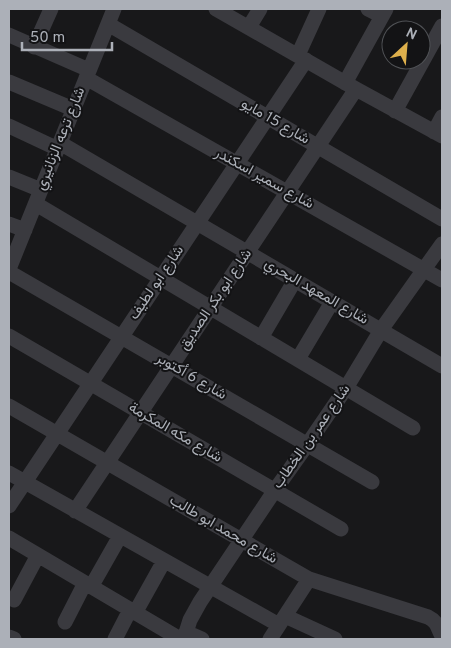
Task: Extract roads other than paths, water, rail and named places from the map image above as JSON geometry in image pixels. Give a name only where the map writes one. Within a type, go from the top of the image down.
[{"type":"street","points":[[34,47],[51,9]]},
{"type":"street","points":[[216,9],[438,134],[442,117]]},
{"type":"street","points":[[249,27],[260,9]]},
{"type":"street","name":"شارع ابو لطيف","points":[[9,506],[268,118],[302,58],[318,9]]},
{"type":"street","points":[[368,9],[384,12]]},
{"type":"street","name":"شارع ابو بكر الصديق","points":[[75,511],[318,146],[351,86],[384,12]]},
{"type":"street","name":"شارع ترعه الزنانيري","points":[[9,269],[59,146],[109,14]]},
{"type":"street","name":"شارع 15 مايو","points":[[109,14],[268,118],[442,219]]},
{"type":"street","points":[[395,110],[442,26]]},
{"type":"street","name":"شارع سمير اسكندر","points":[[9,35],[87,74],[237,164],[442,280]]},
{"type":"street","points":[[9,82],[73,109]]},
{"type":"street","name":"شارع المعهد البحري","points":[[9,126],[59,146],[197,223],[442,366]]},
{"type":"street","points":[[9,177],[161,278],[413,428]]},
{"type":"street","points":[[9,224],[25,230]]},
{"type":"street","name":"شارع عمر بن الخطاب","points":[[183,637],[200,602],[240,541],[346,388],[381,330],[442,244]]},
{"type":"street","name":"شارع 6 أكتوبر","points":[[9,269],[121,337],[372,482]]},
{"type":"street","points":[[261,338],[295,280]]},
{"type":"street","points":[[298,359],[332,302]]},
{"type":"street","name":"شارع مكه المكرمة","points":[[9,336],[341,529]]},
{"type":"street","name":"شارع محمد ابو طالب","points":[[9,406],[240,541],[309,579],[438,621],[442,636]]},
{"type":"street","points":[[9,473],[210,587],[282,621],[336,639]]},
{"type":"street","points":[[65,622],[120,536]]},
{"type":"street","points":[[9,538],[132,611],[183,637],[202,639]]},
{"type":"street","points":[[14,600],[38,555]]},
{"type":"street","points":[[115,639],[164,561]]},
{"type":"street","points":[[270,639],[309,579]]},
{"type":"street","points":[[9,637],[14,639]]}]
